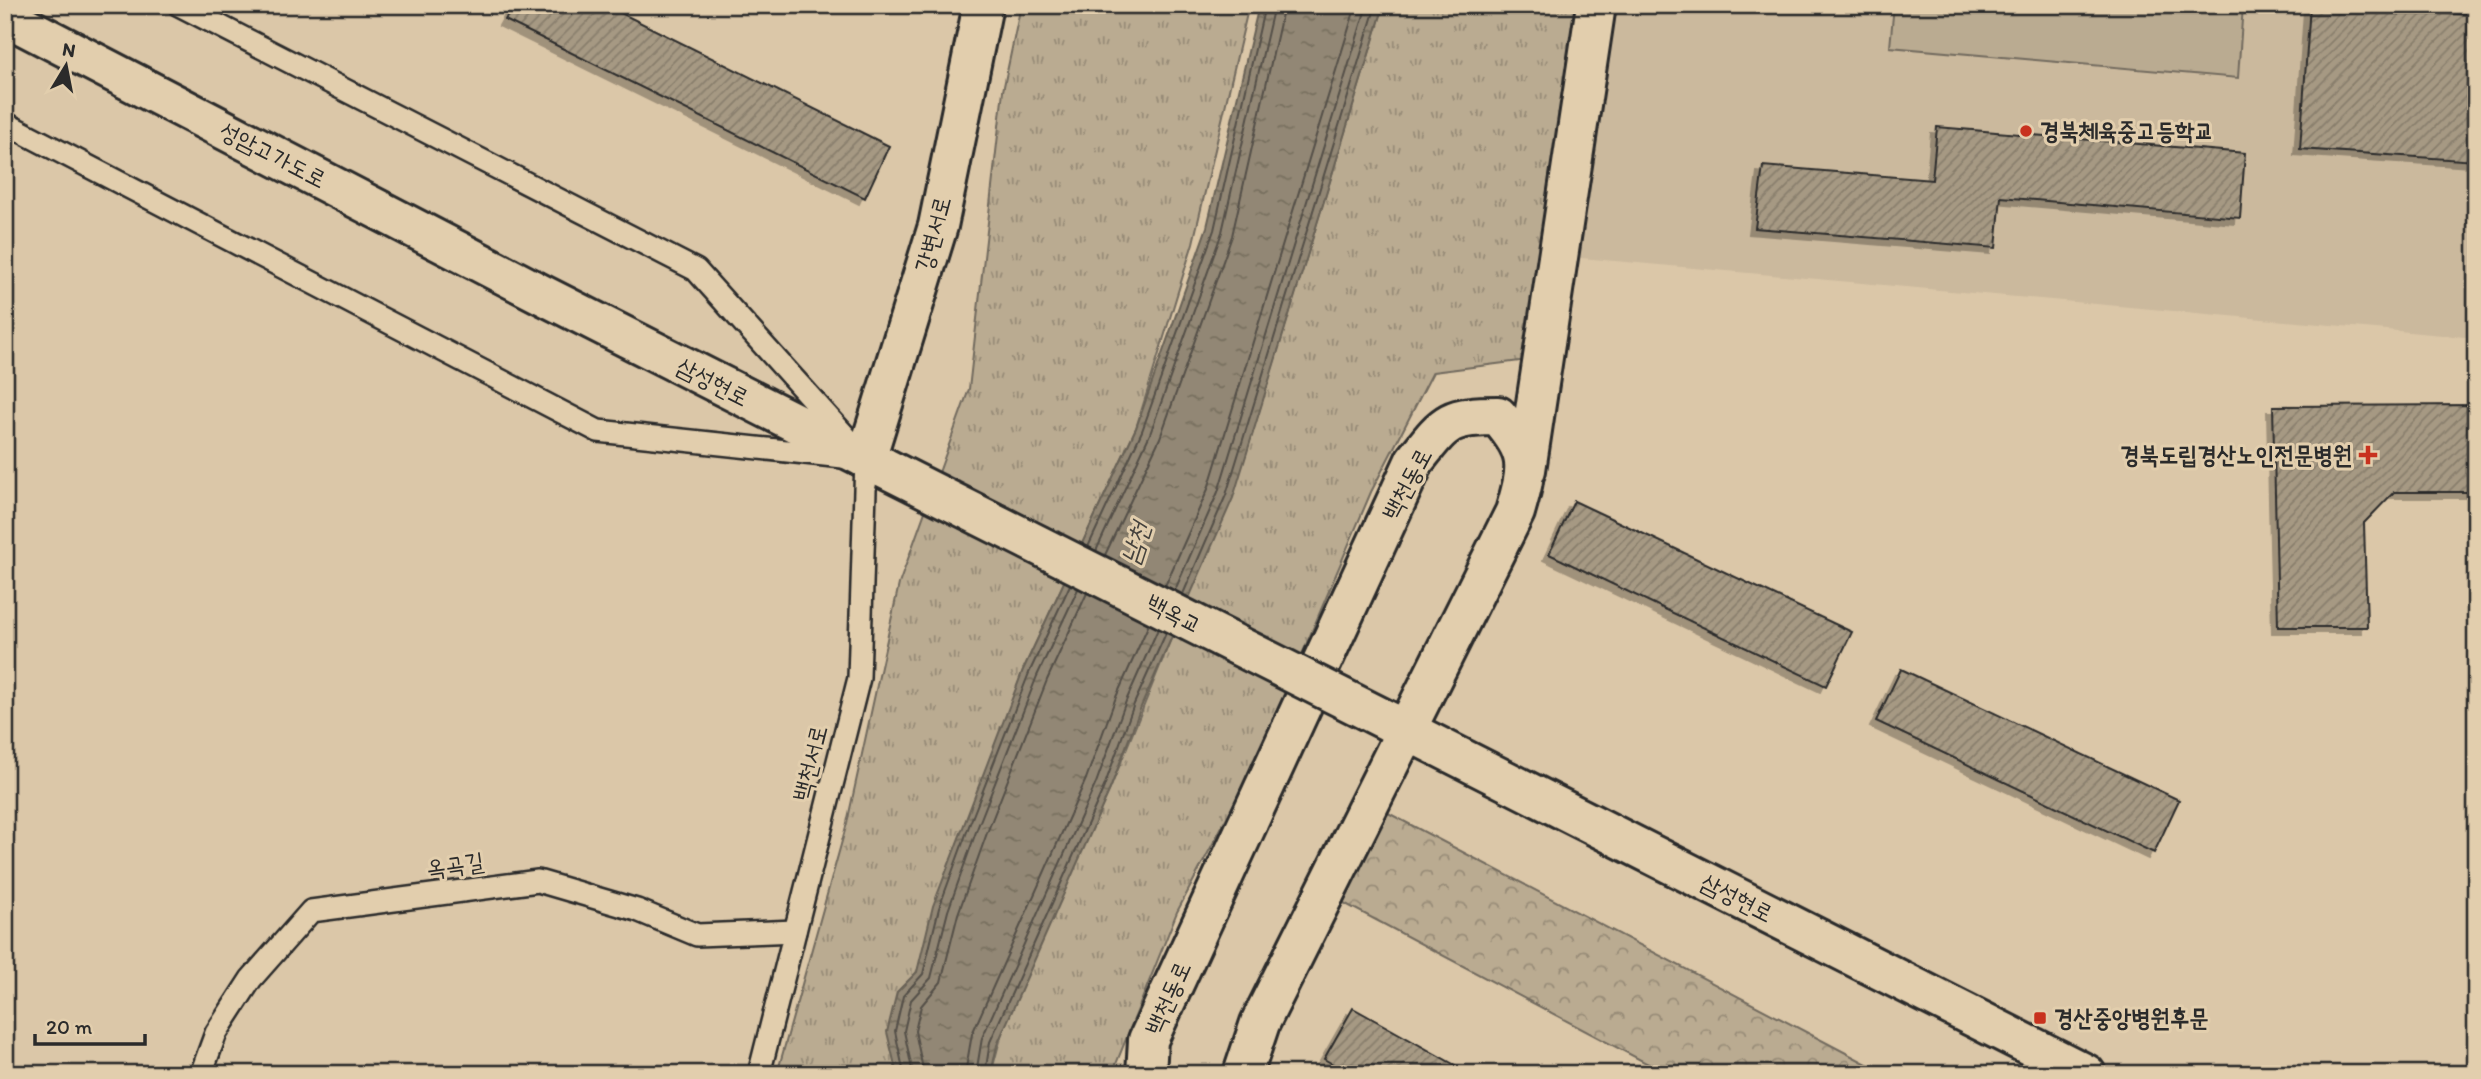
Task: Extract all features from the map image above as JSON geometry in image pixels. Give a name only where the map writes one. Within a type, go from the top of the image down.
[{"type":"street","name":"강변서로","points":[[875,464],[938,226],[984,5]]},
{"type":"street","points":[[1525,477],[1596,5]]},
{"type":"street","name":"성암고가도로","points":[[5,16],[541,294]]},
{"type":"street","name":"삼성현로","points":[[541,294],[875,464]]},
{"type":"street","name":"백천동로","points":[[1146,1074],[1148,1040],[1415,460],[1437,432],[1462,416],[1498,416],[1521,443],[1525,477],[1515,512],[1398,726],[1260,1023],[1242,1074]]},
{"type":"street","name":"백옥교","points":[[875,464],[1398,726]]},
{"type":"street","name":"삼성현로","points":[[1398,726],[2085,1074]]},
{"type":"lane","points":[[179,5],[696,270],[875,464]]},
{"type":"lane","points":[[5,122],[597,431],[875,464]]},
{"type":"lane","name":"백천서로","points":[[759,1074],[859,678],[875,464]]},
{"type":"lane","name":"옥곡길","points":[[201,1074],[216,1033],[251,979],[311,911],[538,881],[637,910],[697,934],[795,931]]},
{"type":"shaded area","name":"경북체육중고등학교","points":[[1595,5],[2476,5],[2476,338],[1559,256]]},
{"type":"green space","points":[[1021,5],[1249,5],[1193,243],[1136,428],[1023,670],[917,972],[897,992],[897,1074],[777,1074],[847,823],[899,584],[969,389],[1003,91]]},
{"type":"green space","points":[[1384,5],[1596,5],[1543,358],[1433,372],[1371,492],[1258,758],[1177,912],[1112,1074],[991,1074],[1011,998],[1110,789],[1246,454]]},
{"type":"green space","points":[[1894,5],[2243,5],[2238,78],[1890,47]]},
{"type":"green space","points":[[1371,804],[1886,1074],[1667,1074],[1325,893]]},
{"type":"water","name":"남천","points":[[1259,5],[1384,5],[1233,498],[1141,707],[1110,789],[997,1045],[991,1074],[897,1074],[887,1032],[897,992],[917,972],[933,906],[1023,670],[1136,428],[1207,227]]},
{"type":"building","points":[[513,5],[605,5],[889,146],[865,198],[505,20]]},
{"type":"building","points":[[2310,5],[2476,15],[2476,161],[2300,149]]},
{"type":"building","points":[[1937,127],[2245,153],[2240,218],[2001,197],[1996,248],[1755,228],[1763,166],[1932,180]]},
{"type":"building","points":[[2476,405],[2476,492],[2394,492],[2364,523],[2367,627],[2278,627],[2273,406]]},
{"type":"building","points":[[1574,501],[1852,632],[1826,686],[1549,554]]},
{"type":"building","points":[[1901,669],[2179,800],[2154,853],[1876,721]]},
{"type":"building","points":[[1353,1008],[1471,1074],[1350,1074],[1324,1059]]},
{"type":"place","name":"경북체육중고등학교","points":[[2026,131]]},
{"type":"place","name":"경북도립경산노인전문병원","points":[[2368,455]]},
{"type":"place","name":"경산중앙병원후문","points":[[2040,1018]]}]
